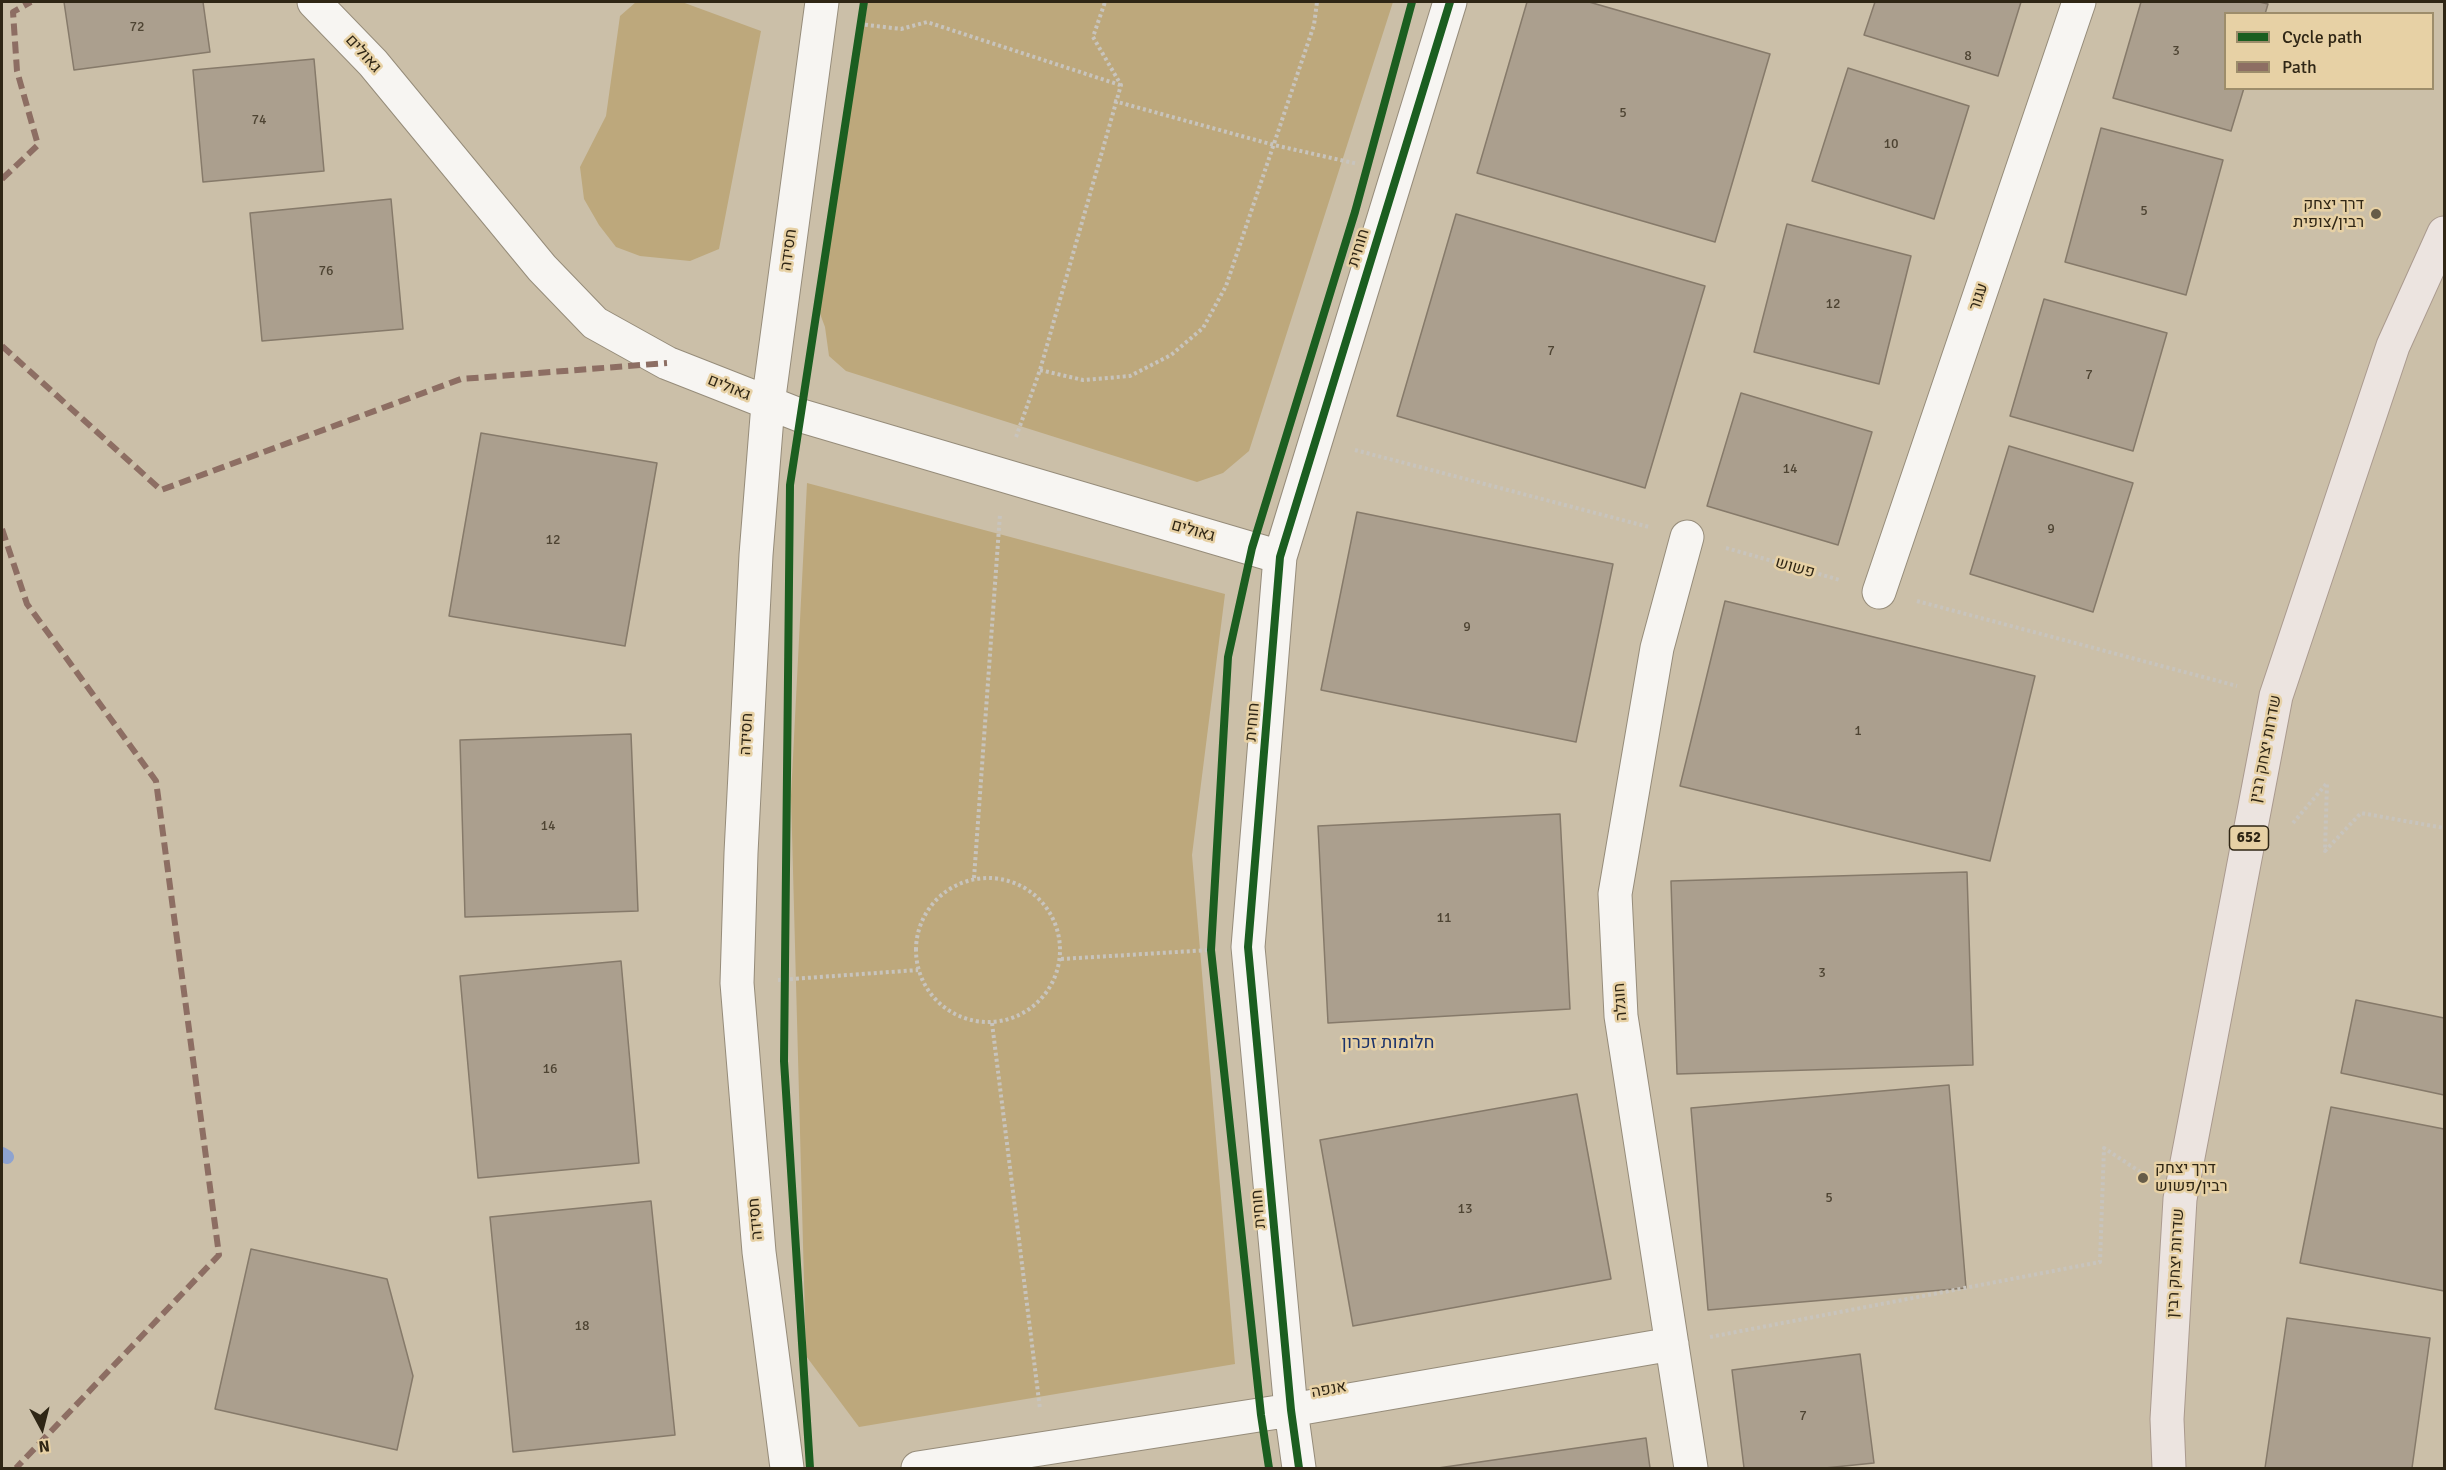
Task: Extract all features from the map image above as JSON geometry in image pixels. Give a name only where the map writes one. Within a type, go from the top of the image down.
[{"type":"main road","name":"שדרות יצחק רבין","points":[[2169,1468],[2167,1419],[2180,1198],[2276,696],[2393,346],[2445,233]]},
{"type":"street","name":"גאולים","points":[[314,2],[373,63],[542,268],[595,323],[667,363],[802,416],[1280,557]]},
{"type":"street","name":"חוחית","points":[[1299,1468],[1291,1410],[1248,947],[1280,557],[1313,443],[1450,2]]},
{"type":"street","name":"עגור","points":[[1880,591],[2079,2]]},
{"type":"street","name":"חסידה","points":[[788,1468],[759,1252],[737,983],[741,852],[756,555],[768,404],[821,10]]},
{"type":"street","name":"חוגלה","points":[[1687,537],[1657,648],[1615,894],[1621,1016],[1691,1468]]},
{"type":"street","name":"אנפה","points":[[918,1468],[1291,1410],[1672,1344]]},
{"type":"path","points":[[1105,2],[1093,37],[1121,85]]},
{"type":"path","points":[[1040,370],[1083,380],[1130,376],[1172,355],[1203,328],[1226,286],[1314,25],[1317,2]]},
{"type":"path","points":[[821,10],[901,29],[927,22],[1121,85]]},
{"type":"path","points":[[974,879],[1003,475],[1040,370],[1114,101],[1121,85]]},
{"type":"path","points":[[1114,101],[1274,145],[1367,166],[1396,176]]},
{"type":"path","points":[[2290,827],[2327,783],[2325,851],[2361,813],[2445,828]]},
{"type":"path","points":[[1002,878],[1026,887],[1038,896],[1054,916],[1060,934],[1061,959],[1054,983],[1038,1003],[1017,1017],[992,1023],[969,1020],[947,1010],[929,992],[918,970],[915,952],[919,927],[931,905],[950,888],[974,879],[1002,878]]},
{"type":"path","points":[[1061,959],[1248,947]]},
{"type":"path","points":[[737,983],[918,970]]},
{"type":"path","points":[[992,1023],[1045,1449]]},
{"type":"path","points":[[1672,1344],[2100,1262],[2104,1148],[2180,1198]]},
{"type":"shaded area","points":[[636,2],[682,2],[761,31],[719,249],[690,261],[640,256],[616,247],[599,225],[584,199],[580,167],[606,116],[620,16]]},
{"type":"shaded area","points":[[868,2],[1393,2],[1249,451],[1223,473],[1197,482],[846,371],[829,356],[825,327],[816,303]]},
{"type":"shaded area","points":[[807,483],[1225,594],[1192,855],[1235,1364],[859,1427],[806,1356],[791,796]]},
{"type":"building","points":[[64,2],[203,2],[210,52],[74,70]]},
{"type":"building","points":[[1527,2],[1589,2],[1770,54],[1715,242],[1477,173]]},
{"type":"building","points":[[1875,2],[2021,2],[1998,76],[1864,35]]},
{"type":"building","points":[[2141,2],[2259,2],[2268,4],[2266,12],[2224,12],[2224,90],[2243,90],[2231,131],[2113,98]]},
{"type":"building","points":[[314,59],[324,171],[203,182],[193,70]]},
{"type":"building","points":[[1848,68],[1969,106],[1934,219],[1812,181]]},
{"type":"building","points":[[2101,128],[2223,160],[2186,295],[2065,262]]},
{"type":"building","points":[[391,199],[403,329],[262,341],[250,213]]},
{"type":"building","points":[[1456,214],[1705,286],[1645,488],[1397,416]]},
{"type":"building","points":[[1787,224],[1911,256],[1879,384],[1754,352]]},
{"type":"building","points":[[2044,299],[2167,333],[2133,451],[2010,416]]},
{"type":"building","points":[[1741,393],[1872,432],[1838,545],[1707,506]]},
{"type":"building","points":[[481,433],[657,463],[625,646],[449,616]]},
{"type":"building","points":[[2009,446],[2133,483],[2093,612],[1970,574]]},
{"type":"building","points":[[1357,512],[1613,564],[1576,742],[1321,690]]},
{"type":"building","points":[[1725,601],[2035,676],[1990,861],[1680,786]]},
{"type":"building","points":[[631,734],[638,911],[465,917],[460,740]]},
{"type":"building","points":[[1560,814],[1570,1009],[1328,1023],[1318,826]]},
{"type":"building","points":[[1967,872],[1973,1065],[1677,1074],[1671,881]]},
{"type":"building","points":[[621,961],[639,1163],[478,1178],[460,976]]},
{"type":"building","points":[[2356,1000],[2444,1018],[2444,1095],[2341,1073]]},
{"type":"building","points":[[1949,1085],[1966,1288],[1708,1310],[1691,1108]]},
{"type":"building","points":[[1577,1094],[1611,1279],[1353,1326],[1320,1140]]},
{"type":"building","points":[[2331,1107],[2444,1129],[2444,1291],[2300,1263]]},
{"type":"building","points":[[651,1201],[675,1435],[513,1452],[490,1217]]},
{"type":"building","points":[[251,1249],[387,1279],[413,1376],[397,1450],[215,1409]]},
{"type":"building","points":[[2287,1318],[2430,1338],[2412,1468],[2265,1468]]},
{"type":"building","points":[[1860,1354],[1874,1463],[1825,1468],[1744,1468],[1732,1370]]},
{"type":"building","points":[[1646,1438],[1650,1468],[1438,1468]]},
{"type":"waterway","points":[[2,1154],[7,1157]]},
{"type":"marked path","points":[[2,179],[38,145],[17,71],[13,12],[31,2]]},
{"type":"marked path","points":[[2,346],[161,490],[461,379],[667,363]]},
{"type":"marked path","points":[[2,529],[27,604],[156,781],[219,1255],[16,1468]]},
{"type":"cycle path","points":[[810,1468],[784,1061],[790,485],[864,2]]},
{"type":"cycle path","points":[[1269,1468],[1261,1415],[1211,950],[1228,657],[1252,548],[1355,212],[1412,2]]},
{"type":"cycle path","points":[[1299,1468],[1291,1410],[1248,947],[1280,557],[1450,2]]},
{"type":"place","name":"דרך יצחק רבין/צופית","points":[[2376,214]]},
{"type":"place","name":"דרך יצחק רבין/פשוש","points":[[2143,1178]]},
{"type":"district","name":"חלומות זכרון","points":[[1388,1043]]}]
